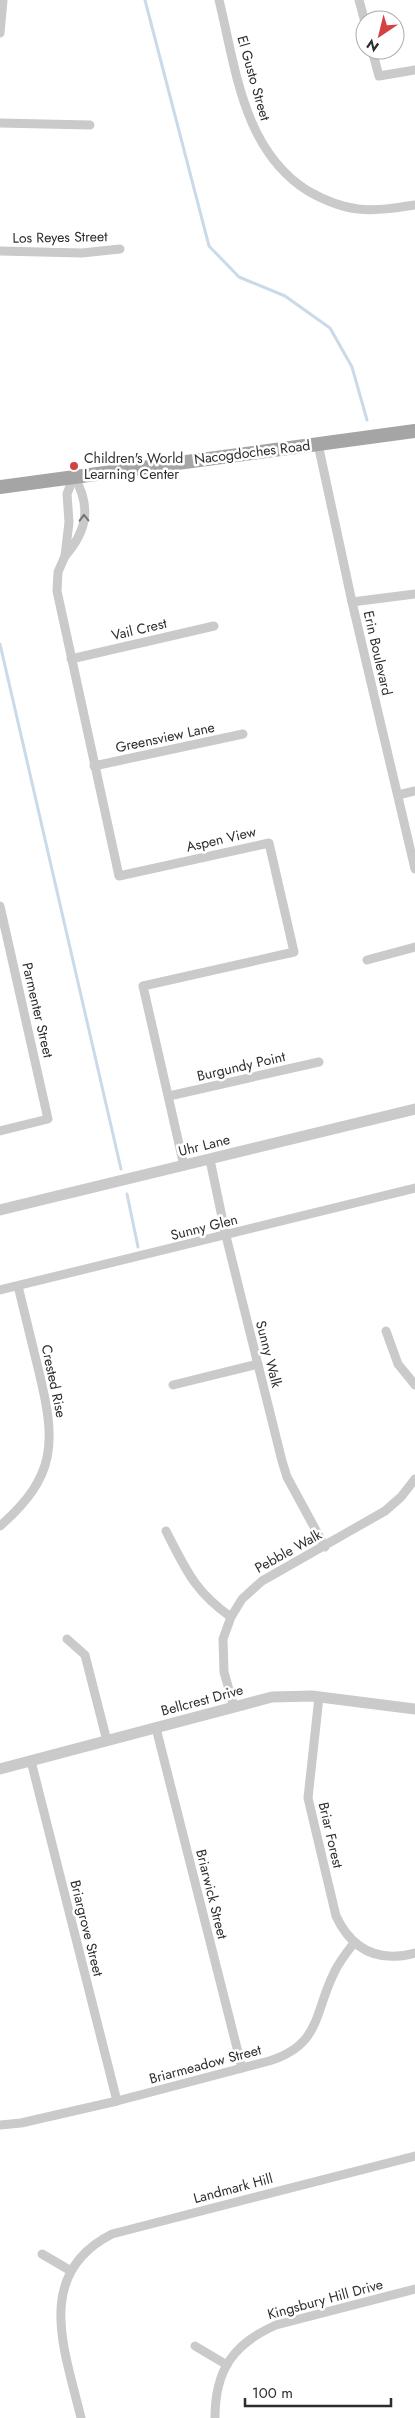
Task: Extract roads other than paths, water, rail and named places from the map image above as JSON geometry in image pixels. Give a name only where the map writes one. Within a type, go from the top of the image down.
[{"type":"main road","name":"Nacogdoches Road","points":[[0,487],[415,431]]},
{"type":"street","points":[[0,33],[3,0]]},
{"type":"street","name":"El Gusto Street","points":[[219,0],[252,127],[267,153],[292,181],[322,198],[346,207],[384,209],[415,205]]},
{"type":"street","points":[[375,60],[379,76],[415,70]]},
{"type":"street","points":[[0,123],[90,125]]},
{"type":"street","name":"Los Reyes Street","points":[[0,251],[82,253],[120,249]]},
{"type":"street","name":"Erin Boulevard","points":[[318,444],[352,602],[415,869]]},
{"type":"street","name":"Aspen View","points":[[74,476],[68,494],[69,522],[65,556],[56,584],[119,876],[269,842],[294,952],[143,986],[184,1166]]},
{"type":"street","name":"Aspen View","points":[[65,556],[80,537],[84,525],[83,492],[74,476]]},
{"type":"street","points":[[352,602],[415,594]]},
{"type":"street","name":"Vail Crest","points":[[71,659],[214,626]]},
{"type":"street","name":"Greensview Lane","points":[[94,766],[242,734]]},
{"type":"street","points":[[398,795],[415,791]]},
{"type":"street","name":"Parmenter Street","points":[[0,906],[48,1119],[0,1131]]},
{"type":"street","points":[[367,960],[415,947]]},
{"type":"street","name":"Burgundy Point","points":[[169,1096],[318,1062]]},
{"type":"street","name":"Uhr Lane","points":[[0,1210],[415,1109]]},
{"type":"street","name":"Sunny Walk","points":[[210,1160],[226,1236],[287,1477],[325,1546]]},
{"type":"street","name":"Sunny Glen","points":[[0,1290],[226,1236],[415,1188]]},
{"type":"street","name":"Crested Rise","points":[[0,1526],[32,1492],[44,1470],[50,1441],[48,1408],[18,1286]]},
{"type":"street","points":[[386,1331],[398,1364],[415,1385]]},
{"type":"street","points":[[173,1385],[258,1364]]},
{"type":"street","name":"Pebble Walk","points":[[234,1707],[226,1682],[223,1639],[231,1617],[242,1599],[262,1581],[392,1506],[415,1479]]},
{"type":"street","points":[[166,1532],[199,1591],[211,1603],[231,1617]]},
{"type":"street","points":[[67,1639],[85,1655],[108,1741]]},
{"type":"street","name":"Bellcrest Drive","points":[[0,1769],[234,1707],[284,1696],[319,1697],[415,1709]]},
{"type":"street","name":"Briar Forest","points":[[319,1697],[308,1798],[336,1916],[343,1931],[354,1943]]},
{"type":"street","name":"Briarwick Street","points":[[156,1728],[242,2068]]},
{"type":"street","name":"Briargrove Street","points":[[30,1761],[117,2101]]},
{"type":"street","points":[[354,1943],[373,1954],[386,1956],[415,1953]]},
{"type":"street","name":"Briarmeadow Street","points":[[0,2125],[21,2123],[117,2101],[277,2059],[302,2043],[319,2018],[336,1968],[354,1943]]},
{"type":"street","name":"Landmark Hill","points":[[81,2418],[61,2334],[59,2315],[61,2296],[71,2271],[88,2249],[112,2234],[415,2156]]},
{"type":"street","points":[[42,2254],[71,2271]]},
{"type":"street","name":"Kingsbury Hill Drive","points":[[215,2418],[219,2380],[227,2365],[248,2340],[276,2325],[415,2289]]},
{"type":"street","points":[[195,2346],[227,2365]]},
{"type":"waterway","points":[[145,0],[209,246],[239,277],[285,296],[330,328],[352,367],[367,420]]},
{"type":"waterway","points":[[0,644],[121,1169]]},
{"type":"waterway","points":[[127,1194],[138,1247]]},
{"type":"place","name":"Children's World Learning Center","points":[[74,466]]}]
